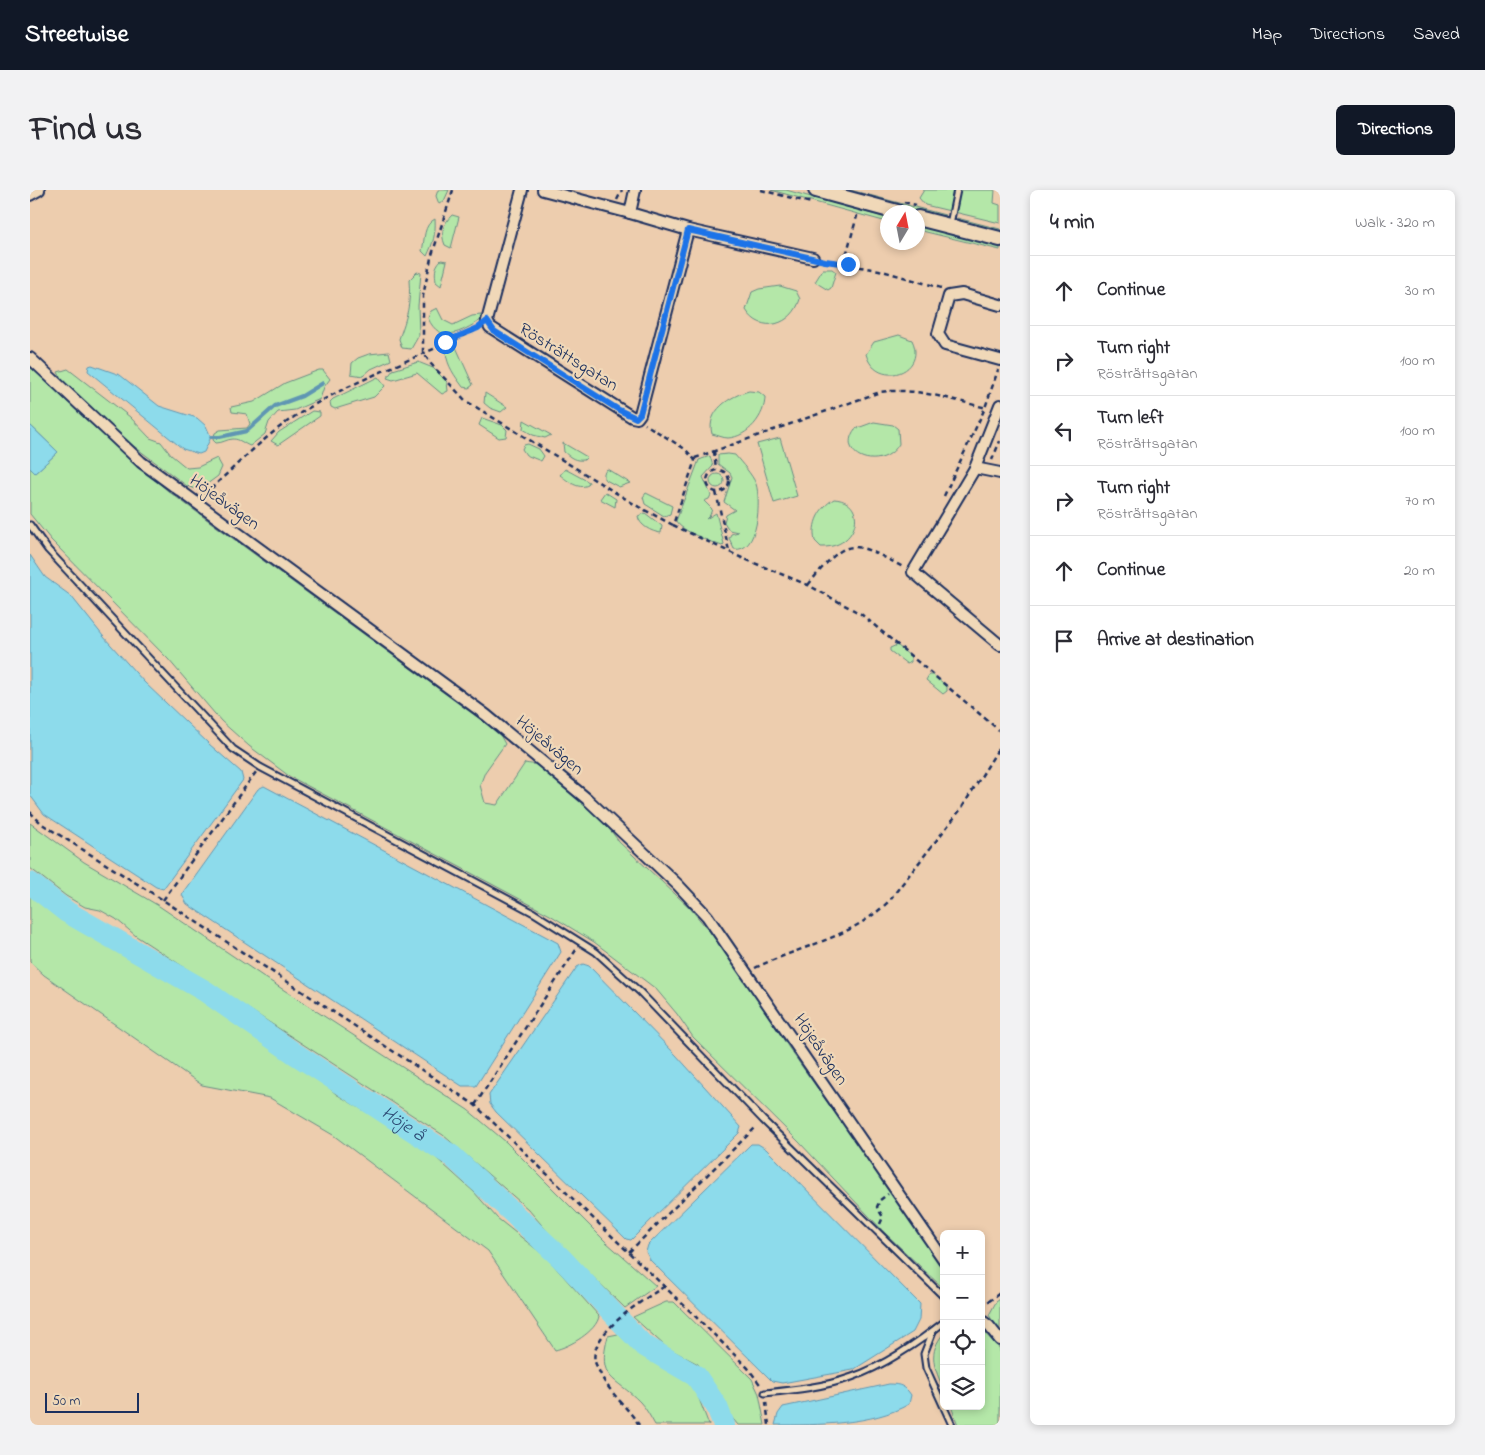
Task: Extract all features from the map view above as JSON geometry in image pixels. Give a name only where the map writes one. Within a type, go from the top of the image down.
[{"type":"street","points":[[30,194],[39,190]]},
{"type":"street","points":[[487,321],[522,190]]},
{"type":"street","points":[[542,190],[688,230],[813,258]]},
{"type":"street","points":[[630,213],[635,190]]},
{"type":"street","points":[[816,197],[880,209]]},
{"type":"street","points":[[925,220],[1000,239]]},
{"type":"street","points":[[636,418],[640,414],[688,230]]},
{"type":"street","points":[[1000,304],[962,294],[954,294],[946,299],[938,327],[940,341],[946,345],[1000,360]]},
{"type":"street","name":"Rösträttsgatan","points":[[487,321],[494,331],[619,410],[636,418]]},
{"type":"street","name":"Höjeåvägen","points":[[30,358],[141,462],[486,715],[587,800],[678,884],[708,916],[940,1254]]},
{"type":"street","points":[[999,408],[975,468],[913,572],[1000,644]]},
{"type":"street","points":[[975,468],[1000,473]]},
{"type":"street","points":[[985,1323],[1000,1340]]},
{"type":"lane","points":[[949,226],[957,190]]},
{"type":"lane","points":[[30,525],[48,550],[196,712],[233,749],[260,767],[534,913],[596,952],[640,992],[763,1120],[873,1230],[940,1293]]},
{"type":"lane","points":[[765,1393],[792,1391],[853,1377],[890,1358],[940,1325]]},
{"type":"lane","points":[[933,1331],[924,1354],[926,1368],[952,1425]]},
{"type":"path","points":[[453,190],[431,258],[423,296],[423,352],[431,364],[466,401],[602,485],[672,525],[729,552],[808,584],[861,614],[1000,731]]},
{"type":"path","points":[[762,190],[816,197]]},
{"type":"path","points":[[844,263],[857,216],[849,214]]},
{"type":"path","points":[[813,258],[879,270],[962,294]]},
{"type":"path","points":[[196,503],[269,436],[297,416],[354,383],[478,328],[487,321]]},
{"type":"path","points":[[944,497],[985,408],[1000,364]]},
{"type":"path","points":[[695,458],[880,392],[896,389],[985,408],[999,408]]},
{"type":"path","points":[[636,418],[653,431],[685,449],[695,458]]},
{"type":"path","points":[[714,451],[716,470]]},
{"type":"path","points":[[672,525],[695,458]]},
{"type":"path","points":[[716,470],[726,473],[729,483],[723,491],[716,492],[709,488],[707,480],[710,473],[716,470]]},
{"type":"path","points":[[716,492],[729,552]]},
{"type":"path","points":[[808,584],[836,552],[846,546],[855,545],[867,548],[913,572]]},
{"type":"path","points":[[902,566],[905,562]]},
{"type":"path","points":[[747,972],[791,952],[842,934],[875,915],[888,902],[961,808],[1000,746]]},
{"type":"path","points":[[163,900],[260,767]]},
{"type":"path","points":[[30,812],[42,824],[163,900],[475,1105],[748,1368],[765,1393],[769,1425]]},
{"type":"path","points":[[475,1105],[580,942]]},
{"type":"path","points":[[628,1252],[763,1120]]},
{"type":"path","points":[[873,1230],[882,1222],[883,1217],[877,1207],[880,1200],[895,1189]]},
{"type":"path","points":[[638,1425],[604,1380],[594,1361],[599,1343],[604,1334],[634,1306],[665,1286]]},
{"type":"path","points":[[985,1305],[1000,1293]]},
{"type":"green space","points":[[438,190],[449,190],[444,201],[439,204],[436,196]]},
{"type":"green space","points":[[771,190],[786,190],[880,216],[880,220]]},
{"type":"green space","points":[[835,190],[850,190],[907,205],[891,205]]},
{"type":"green space","points":[[924,190],[995,190],[994,203],[1000,205],[1000,223],[925,205],[919,198]]},
{"type":"green space","points":[[925,210],[945,215],[940,218],[925,214]]},
{"type":"green space","points":[[452,215],[459,217],[451,248],[445,245],[443,233],[446,222]]},
{"type":"green space","points":[[957,218],[1000,229],[1000,233],[959,223]]},
{"type":"green space","points":[[435,219],[434,238],[427,256],[422,251],[425,233],[428,225]]},
{"type":"green space","points":[[925,228],[1000,246],[1000,250],[925,232]]},
{"type":"green space","points":[[441,260],[447,261],[441,286],[436,282],[435,273],[437,265]]},
{"type":"green space","points":[[823,269],[832,269],[836,272],[831,288],[828,290],[815,282]]},
{"type":"green space","points":[[417,272],[421,273],[418,306],[419,335],[411,349],[402,348],[399,339],[408,310],[409,280]]},
{"type":"green space","points":[[780,286],[796,291],[800,299],[791,315],[776,324],[760,322],[752,318],[746,310],[752,292]]},
{"type":"green space","points":[[437,308],[443,320],[453,325],[472,316],[481,315],[481,320],[459,332],[445,334],[433,326],[428,318],[431,311]]},
{"type":"green space","points":[[899,335],[912,340],[915,352],[913,361],[899,373],[889,374],[880,372],[872,365],[866,354],[874,342]]},
{"type":"green space","points":[[456,347],[473,385],[469,388],[463,387],[448,362],[446,352]]},
{"type":"green space","points":[[389,352],[391,360],[371,369],[363,376],[351,374],[352,363],[358,358],[369,354]]},
{"type":"green space","points":[[418,362],[433,368],[447,382],[448,391],[442,394],[417,373],[393,380],[387,378],[393,370]]},
{"type":"green space","points":[[30,366],[85,419],[168,491],[499,733],[505,744],[485,772],[480,785],[485,803],[497,805],[525,763],[537,765],[546,770],[581,799],[619,842],[690,908],[729,955],[789,1048],[832,1109],[846,1125],[940,1261],[940,1285],[885,1233],[799,1142],[693,1037],[656,989],[594,942],[550,915],[289,776],[249,746],[221,721],[168,659],[51,540],[30,514],[30,468],[35,473],[58,452],[30,425]]},
{"type":"green space","points":[[68,369],[130,417],[150,438],[161,442],[171,455],[187,468],[198,467],[217,458],[222,467],[218,476],[199,490],[187,486],[135,447],[63,382],[58,372]]},
{"type":"green space","points":[[323,370],[330,379],[324,387],[320,399],[295,410],[278,412],[269,422],[265,434],[250,446],[235,439],[216,443],[213,440],[215,433],[220,430],[247,428],[250,424],[247,414],[232,412],[231,407],[254,402],[285,383]]},
{"type":"green space","points":[[378,377],[385,386],[374,397],[335,409],[331,407],[330,402],[333,399]]},
{"type":"green space","points":[[749,391],[759,392],[765,397],[762,411],[754,424],[748,430],[735,437],[726,438],[712,434],[713,418],[721,406],[734,397]]},
{"type":"green space","points":[[485,393],[507,407],[501,412],[490,408],[484,403]]},
{"type":"green space","points":[[312,411],[320,412],[320,416],[278,445],[271,441],[279,432]]},
{"type":"green space","points":[[482,418],[502,425],[507,430],[506,437],[499,438],[479,425]]},
{"type":"green space","points":[[524,420],[551,435],[545,438],[533,435],[523,429]]},
{"type":"green space","points":[[874,422],[893,425],[898,429],[899,444],[891,453],[882,458],[863,458],[851,447],[850,439],[855,429]]},
{"type":"green space","points":[[780,438],[797,496],[774,503],[757,444]]},
{"type":"green space","points":[[563,443],[587,457],[581,460],[571,457],[564,452]]},
{"type":"green space","points":[[528,444],[539,449],[544,456],[541,461],[526,455],[522,449],[524,445]]},
{"type":"green space","points":[[718,455],[735,455],[747,469],[758,491],[758,512],[753,535],[749,543],[742,548],[734,549],[729,538],[731,534],[738,532],[729,530],[724,522],[726,515],[735,510],[724,502],[732,477],[730,473],[718,464]]},
{"type":"green space","points":[[710,456],[713,466],[703,477],[711,495],[709,499],[704,501],[712,509],[706,519],[716,513],[724,544],[722,546],[684,529],[676,521],[699,460]]},
{"type":"green space","points":[[565,469],[589,482],[588,485],[577,486],[566,480],[560,475]]},
{"type":"green space","points":[[607,469],[630,483],[619,487],[604,479],[604,473]]},
{"type":"green space","points":[[717,474],[722,476],[724,481],[722,486],[717,488],[712,486],[710,481],[712,476]]},
{"type":"green space","points":[[605,492],[616,499],[615,507],[600,499]]},
{"type":"green space","points":[[646,493],[672,506],[670,514],[664,516],[645,504],[643,497]]},
{"type":"green space","points":[[834,499],[845,502],[852,508],[855,524],[851,533],[844,541],[834,546],[821,547],[815,541],[815,523],[820,512]]},
{"type":"green space","points":[[645,513],[662,526],[661,533],[650,530],[643,525],[638,516]]},
{"type":"green space","points":[[897,645],[911,657],[911,662],[907,664],[890,651],[890,648]]},
{"type":"green space","points":[[929,675],[933,675],[947,686],[947,691],[943,694],[926,680]]},
{"type":"green space","points":[[30,823],[84,862],[159,906],[468,1110],[506,1142],[606,1242],[656,1286],[625,1308],[553,1238],[528,1209],[443,1135],[136,936],[116,919],[100,910],[85,907],[66,896],[30,868]]},
{"type":"green space","points":[[30,893],[53,914],[176,983],[303,1065],[336,1094],[423,1146],[474,1192],[497,1218],[546,1257],[599,1316],[597,1322],[582,1338],[568,1346],[555,1350],[488,1251],[333,1135],[270,1098],[202,1085],[44,975],[30,962]]},
{"type":"green space","points":[[1000,1299],[1000,1334],[989,1315],[996,1302]]},
{"type":"green space","points":[[666,1302],[674,1302],[752,1379],[759,1394],[765,1425],[738,1425],[724,1408],[698,1364],[666,1347],[633,1317]]},
{"type":"green space","points":[[985,1333],[1000,1349],[1000,1425],[958,1425],[952,1410],[985,1410]]},
{"type":"green space","points":[[618,1334],[640,1354],[691,1378],[709,1425],[655,1425],[642,1404],[616,1382],[606,1370],[604,1362],[608,1336]]},
{"type":"green space","points":[[940,1339],[940,1381],[934,1360],[935,1347]]},
{"type":"water","points":[[92,365],[120,375],[159,406],[197,418],[206,426],[211,437],[204,452],[199,454],[183,449],[88,371],[89,366]]},
{"type":"water","points":[[30,425],[58,452],[35,473],[30,468]]},
{"type":"water","points":[[30,555],[45,577],[71,596],[144,682],[241,772],[243,780],[163,889],[156,887],[44,814],[30,795]]},
{"type":"water","points":[[264,786],[558,943],[561,952],[476,1086],[462,1086],[187,904],[182,895],[258,789]]},
{"type":"water","points":[[583,964],[589,966],[676,1055],[741,1127],[739,1133],[631,1240],[626,1239],[490,1104],[489,1095],[577,967]]},
{"type":"water","points":[[751,1144],[758,1144],[766,1149],[920,1304],[919,1320],[913,1332],[853,1370],[782,1383],[772,1381],[650,1260],[646,1252],[648,1245]]},
{"type":"water","points":[[889,1384],[899,1385],[907,1389],[911,1395],[909,1404],[895,1411],[862,1420],[809,1425],[775,1425],[778,1414],[783,1407]]},
{"type":"waterway","points":[[211,437],[247,431],[275,406],[302,396],[323,383]]},
{"type":"waterway","name":"Höje å","points":[[30,883],[67,912],[205,991],[294,1053],[452,1156],[561,1258],[643,1345],[696,1376],[717,1407],[724,1425]]},
{"type":"route","points":[[445,342],[478,328],[487,321],[494,331],[619,410],[636,418],[640,414],[688,230],[825,261],[848,264]]}]
